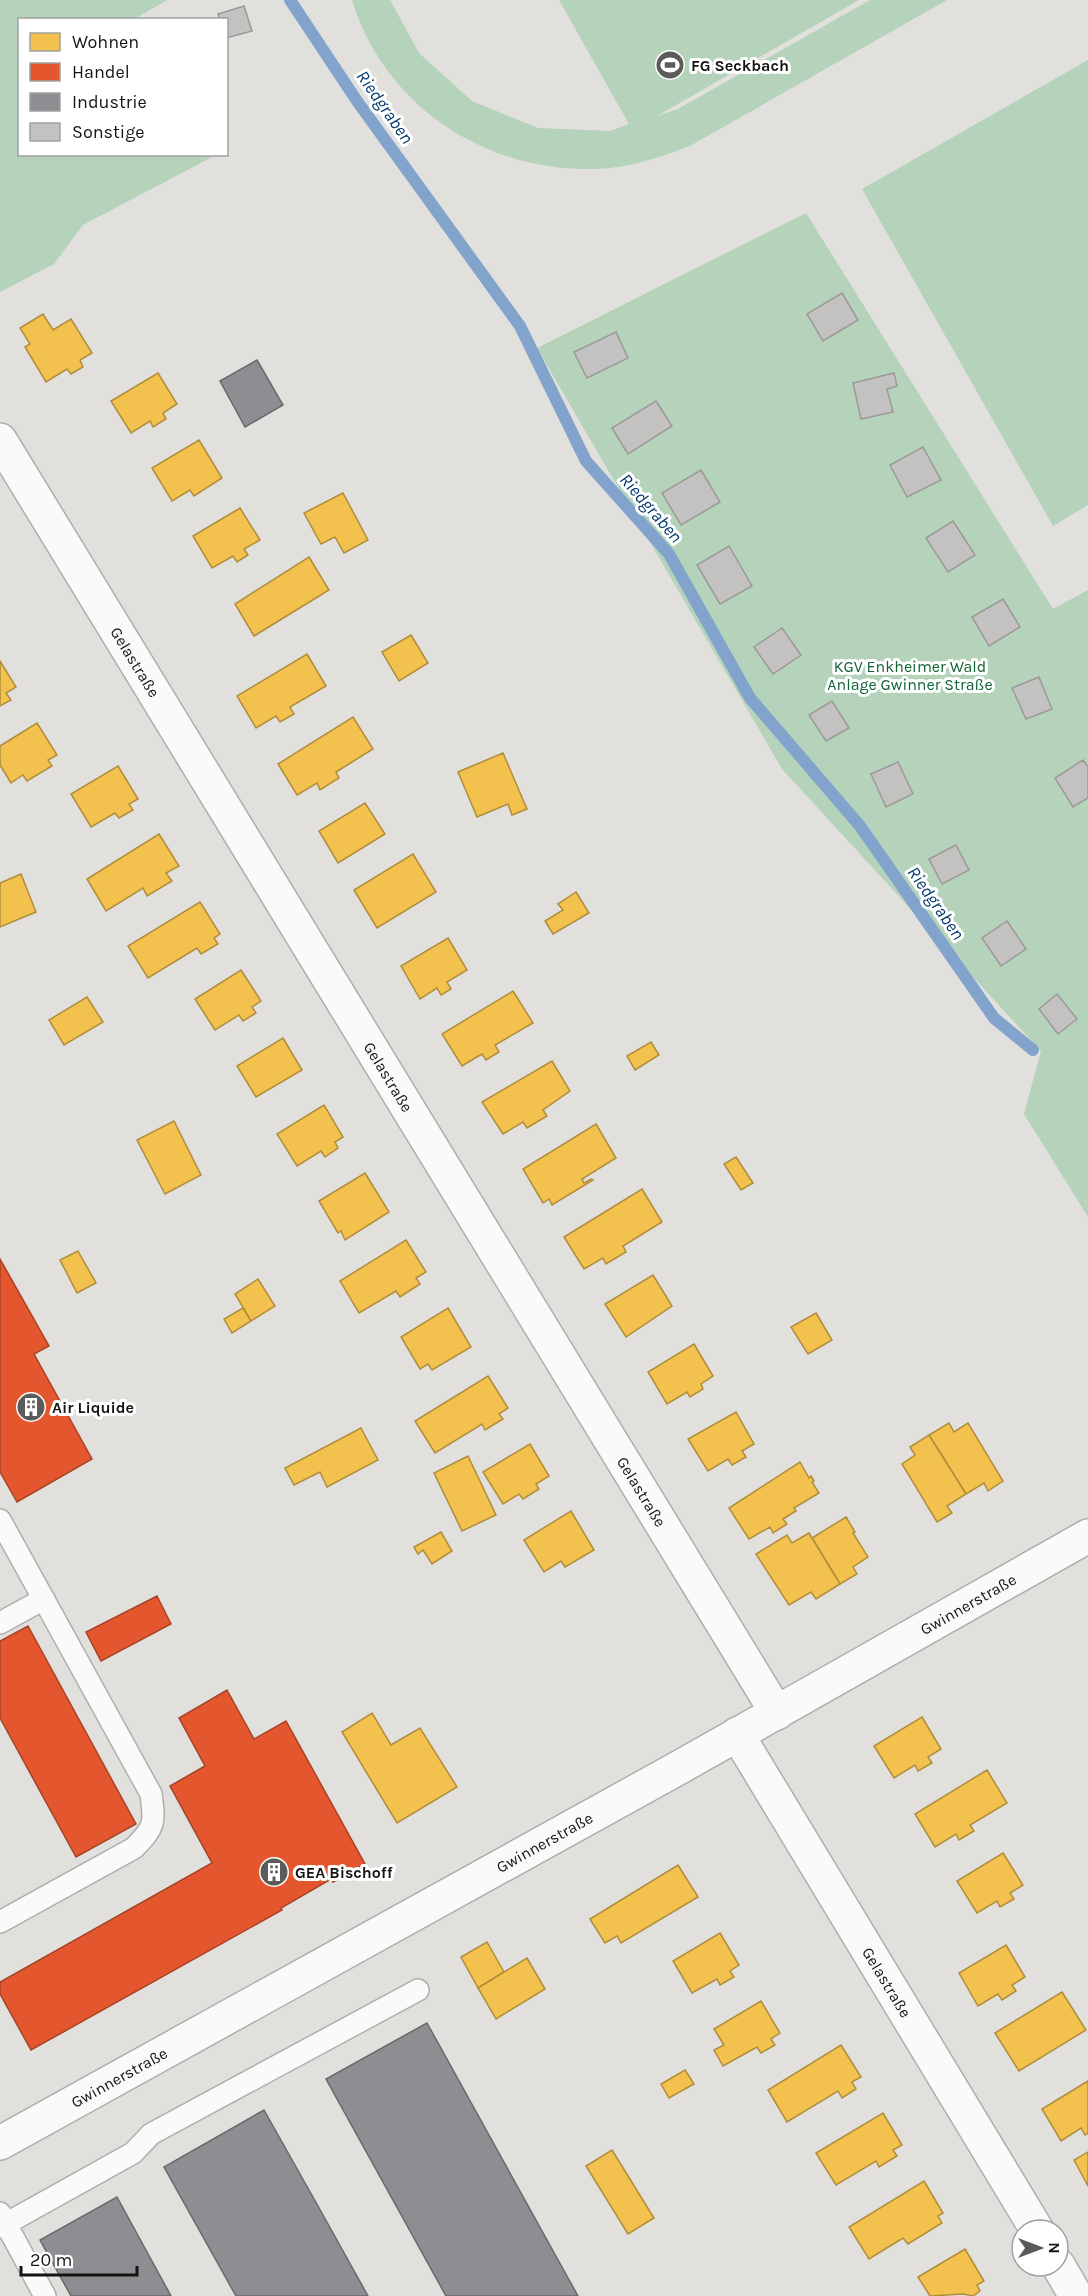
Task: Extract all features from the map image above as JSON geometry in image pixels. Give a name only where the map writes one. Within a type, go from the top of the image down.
[{"type":"street","name":"Gelastraße","points":[[0,440],[777,1713]]},
{"type":"street","name":"Gwinnerstraße","points":[[0,2143],[777,1713],[1088,1536]]},
{"type":"street","name":"Gelastraße","points":[[737,1734],[1030,2218]]},
{"type":"street","points":[[1066,2278],[1076,2296]]},
{"type":"lane","points":[[0,1520],[151,1794],[154,1818],[149,1834],[134,1848],[0,1922]]},
{"type":"lane","points":[[0,1623],[44,1599]]},
{"type":"lane","points":[[45,2296],[2,2221],[133,2153],[150,2134],[418,1990]]},
{"type":"green space","points":[[0,0],[167,0],[136,18],[18,18],[18,156],[214,156],[83,225],[54,264],[0,292]]},
{"type":"green space","points":[[352,0],[390,0],[419,53],[472,101],[538,128],[610,131],[629,124],[559,0],[859,0],[657,116],[678,109],[870,0],[947,0],[690,146],[630,165],[592,169],[552,167],[513,158],[477,144],[444,125],[414,100],[388,71],[367,37]]},
{"type":"green space","points":[[1088,60],[1088,505],[1053,526],[862,189]]},
{"type":"green space","name":"KGV Enkheimer Wald Anlage Gwinner Straße","points":[[806,213],[1053,609],[1088,590],[1088,1217],[1024,1114],[1041,1051],[782,769],[537,348]]},
{"type":"building: Wohnen","points":[[43,314],[53,330],[71,319],[92,353],[80,360],[83,367],[71,374],[67,369],[46,382],[25,347],[30,344],[20,328]]},
{"type":"building: Wohnen","points":[[158,373],[177,404],[163,413],[166,419],[153,427],[150,421],[131,433],[111,401]]},
{"type":"building: Wohnen","points":[[199,440],[222,478],[194,496],[190,490],[172,501],[152,468]]},
{"type":"building: Wohnen","points":[[343,493],[368,540],[344,553],[335,537],[321,544],[304,513]]},
{"type":"building: Wohnen","points":[[240,508],[260,540],[244,549],[248,555],[237,562],[233,556],[212,568],[193,536]]},
{"type":"building: Wohnen","points":[[309,557],[329,590],[254,636],[235,604]]},
{"type":"building: Wohnen","points":[[411,635],[428,663],[399,681],[382,652]]},
{"type":"building: Wohnen","points":[[307,654],[326,686],[290,707],[294,714],[280,722],[276,716],[256,728],[237,696]]},
{"type":"building: Wohnen","points":[[0,661],[16,687],[6,693],[11,700],[0,706]]},
{"type":"building: Wohnen","points":[[353,717],[373,749],[336,772],[339,778],[320,790],[317,783],[297,795],[278,764]]},
{"type":"building: Wohnen","points":[[37,723],[57,755],[48,760],[52,766],[27,781],[23,775],[11,783],[0,765],[0,746]]},
{"type":"building: Wohnen","points":[[503,753],[527,809],[512,815],[508,804],[477,817],[458,772]]},
{"type":"building: Wohnen","points":[[118,766],[138,799],[129,804],[133,810],[119,818],[115,813],[91,827],[71,794]]},
{"type":"building: Wohnen","points":[[365,803],[385,834],[338,863],[319,831]]},
{"type":"building: Wohnen","points":[[159,834],[179,866],[166,873],[172,881],[147,896],[143,888],[106,911],[87,879]]},
{"type":"building: Wohnen","points":[[413,854],[436,892],[377,928],[354,890]]},
{"type":"building: Wohnen","points":[[21,874],[36,912],[0,927],[0,883]]},
{"type":"building: Wohnen","points":[[576,892],[589,913],[553,934],[545,921],[563,910],[558,904]]},
{"type":"building: Wohnen","points":[[200,902],[220,934],[214,938],[218,944],[201,954],[197,948],[148,978],[128,946]]},
{"type":"building: Wohnen","points":[[448,938],[467,970],[447,982],[451,989],[441,995],[437,988],[420,999],[401,966]]},
{"type":"building: Wohnen","points":[[241,970],[261,1001],[252,1007],[256,1013],[243,1021],[239,1015],[215,1030],[195,999]]},
{"type":"building: Wohnen","points":[[513,991],[533,1023],[495,1045],[499,1052],[486,1060],[482,1054],[462,1066],[442,1034]]},
{"type":"building: Wohnen","points":[[87,997],[103,1022],[64,1045],[49,1020]]},
{"type":"building: Wohnen","points":[[283,1038],[302,1070],[256,1097],[237,1066]]},
{"type":"building: Wohnen","points":[[651,1042],[659,1055],[635,1070],[627,1056]]},
{"type":"building: Wohnen","points":[[552,1061],[570,1091],[543,1110],[547,1116],[527,1128],[523,1122],[503,1134],[482,1102]]},
{"type":"building: Wohnen","points":[[324,1105],[343,1137],[335,1142],[338,1148],[325,1157],[321,1151],[297,1166],[277,1134]]},
{"type":"building: Wohnen","points":[[174,1121],[201,1175],[165,1194],[137,1140]]},
{"type":"building: Wohnen","points":[[596,1124],[616,1158],[582,1179],[584,1183],[593,1180],[552,1205],[549,1199],[543,1203],[523,1169]]},
{"type":"building: Wohnen","points":[[736,1157],[753,1183],[741,1190],[724,1164]]},
{"type":"building: Wohnen","points":[[365,1173],[389,1212],[345,1240],[341,1231],[338,1233],[319,1201]]},
{"type":"building: Wohnen","points":[[642,1189],[662,1222],[623,1246],[626,1252],[606,1264],[603,1258],[584,1269],[564,1237]]},
{"type":"building: Wohnen","points":[[406,1240],[426,1272],[416,1278],[420,1284],[400,1297],[396,1291],[359,1313],[340,1281]]},
{"type":"building: Wohnen","points":[[78,1251],[96,1283],[77,1293],[60,1260]]},
{"type":"building: Wohnen","points":[[653,1275],[672,1306],[626,1337],[605,1304]]},
{"type":"building: Wohnen","points":[[258,1279],[275,1306],[251,1321],[235,1294]]},
{"type":"building: Wohnen","points":[[243,1308],[251,1321],[232,1333],[224,1319]]},
{"type":"building: Wohnen","points":[[448,1308],[471,1347],[432,1370],[428,1364],[420,1369],[401,1337]]},
{"type":"building: Wohnen","points":[[816,1313],[832,1340],[808,1354],[791,1327]]},
{"type":"building: Wohnen","points":[[694,1344],[713,1376],[701,1384],[703,1389],[690,1397],[687,1392],[667,1404],[648,1372]]},
{"type":"building: Wohnen","points":[[488,1376],[508,1408],[499,1414],[503,1419],[485,1430],[482,1424],[435,1453],[415,1421]]},
{"type":"building: Wohnen","points":[[736,1412],[754,1444],[742,1451],[746,1457],[732,1465],[728,1459],[708,1471],[688,1439]]},
{"type":"building: Wohnen","points":[[949,1423],[954,1432],[968,1423],[1003,1481],[988,1491],[984,1483],[966,1494],[929,1435]]},
{"type":"building: Wohnen","points":[[361,1428],[378,1460],[327,1487],[320,1472],[294,1485],[285,1468]]},
{"type":"building: Wohnen","points":[[929,1435],[966,1494],[947,1506],[952,1513],[937,1522],[902,1464],[915,1455],[910,1447]]},
{"type":"building: Wohnen","points":[[530,1444],[549,1476],[536,1484],[539,1489],[523,1499],[519,1494],[503,1504],[483,1472]]},
{"type":"building: Wohnen","points":[[468,1456],[496,1515],[462,1531],[434,1473]]},
{"type":"building: Wohnen","points":[[800,1462],[809,1478],[811,1476],[819,1493],[794,1508],[796,1511],[783,1519],[787,1524],[773,1533],[770,1527],[749,1539],[729,1508]]},
{"type":"building: Wohnen","points":[[571,1511],[594,1550],[565,1567],[561,1561],[544,1572],[524,1540]]},
{"type":"building: Wohnen","points":[[846,1517],[868,1557],[853,1567],[857,1574],[840,1584],[812,1538]]},
{"type":"building: Wohnen","points":[[441,1532],[452,1551],[432,1564],[423,1550],[418,1554],[414,1547]]},
{"type":"building: Wohnen","points":[[809,1533],[840,1584],[816,1599],[811,1592],[789,1605],[756,1554],[787,1535],[792,1543]]},
{"type":"building: Wohnen","points":[[372,1713],[391,1745],[420,1728],[457,1787],[397,1823],[342,1732]]},
{"type":"building: Wohnen","points":[[922,1717],[941,1749],[928,1757],[932,1763],[918,1771],[915,1765],[894,1778],[874,1746]]},
{"type":"building: Wohnen","points":[[987,1770],[1007,1803],[970,1825],[974,1831],[959,1840],[956,1834],[935,1847],[915,1814]]},
{"type":"building: Wohnen","points":[[1003,1853],[1023,1885],[1010,1893],[1014,1899],[1000,1907],[997,1901],[977,1913],[957,1881]]},
{"type":"building: Wohnen","points":[[678,1865],[698,1897],[621,1943],[617,1936],[605,1943],[590,1919]]},
{"type":"building: Wohnen","points":[[720,1933],[739,1965],[730,1971],[734,1977],[720,1985],[717,1979],[692,1993],[673,1961]]},
{"type":"building: Wohnen","points":[[487,1942],[504,1972],[478,1988],[461,1957]]},
{"type":"building: Wohnen","points":[[1006,1945],[1025,1977],[1012,1985],[1016,1991],[1002,2000],[998,1994],[978,2006],[959,1973]]},
{"type":"building: Wohnen","points":[[527,1958],[545,1989],[496,2019],[478,1988]]},
{"type":"building: Wohnen","points":[[1062,1992],[1086,2030],[1019,2071],[995,2033]]},
{"type":"building: Wohnen","points":[[761,2001],[780,2033],[771,2039],[775,2045],[761,2053],[757,2047],[723,2066],[714,2050],[724,2045],[714,2029]]},
{"type":"building: Wohnen","points":[[841,2045],[861,2077],[852,2082],[856,2089],[842,2098],[838,2091],[787,2122],[768,2090]]},
{"type":"building: Wohnen","points":[[685,2070],[694,2084],[669,2098],[661,2084]]},
{"type":"building: Wohnen","points":[[1088,2081],[1088,2133],[1085,2135],[1081,2128],[1061,2141],[1042,2109]]},
{"type":"building: Wohnen","points":[[883,2113],[902,2145],[893,2150],[897,2156],[879,2167],[876,2161],[836,2185],[816,2153]]},
{"type":"building: Wohnen","points":[[612,2150],[654,2218],[628,2234],[586,2166]]},
{"type":"building: Wohnen","points":[[1088,2152],[1088,2186],[1074,2160]]},
{"type":"building: Wohnen","points":[[924,2181],[943,2213],[938,2216],[942,2223],[908,2244],[903,2238],[869,2259],[849,2227]]},
{"type":"building: Wohnen","points":[[965,2249],[984,2281],[977,2285],[980,2291],[973,2296],[963,2294],[930,2296],[918,2277]]},
{"type":"building: Handel","name":"Air Liquide","points":[[0,1259],[49,1346],[34,1354],[92,1459],[17,1502],[0,1472]]},
{"type":"building: Handel","points":[[157,1596],[171,1624],[101,1661],[86,1632]]},
{"type":"building: Handel","points":[[28,1626],[136,1824],[76,1857],[0,1718],[0,1641]]},
{"type":"building: Handel","name":"GEA Bischoff","points":[[227,1690],[254,1739],[286,1721],[365,1864],[333,1882],[331,1879],[281,1908],[282,1910],[31,2050],[0,1994],[0,1982],[212,1863],[170,1786],[205,1766],[179,1718]]},
{"type":"building: Industrie","points":[[257,360],[283,405],[245,427],[220,381]]},
{"type":"building: Industrie","points":[[427,2023],[578,2296],[446,2296],[326,2079]]},
{"type":"building: Industrie","points":[[264,2110],[368,2296],[236,2296],[164,2167]]},
{"type":"building: Industrie","points":[[117,2197],[171,2296],[71,2296],[40,2240]]},
{"type":"building: Sonstige","points":[[244,6],[252,31],[228,37],[228,18],[219,18],[218,14]]},
{"type":"building: Sonstige","points":[[842,293],[858,320],[823,341],[807,314]]},
{"type":"building: Sonstige","points":[[616,332],[628,358],[587,378],[574,352]]},
{"type":"building: Sonstige","points":[[894,373],[897,386],[887,389],[893,412],[861,419],[853,383]]},
{"type":"building: Sonstige","points":[[656,401],[672,426],[628,454],[612,428]]},
{"type":"building: Sonstige","points":[[923,447],[941,480],[907,497],[890,465]]},
{"type":"building: Sonstige","points":[[701,470],[720,502],[681,525],[662,493]]},
{"type":"building: Sonstige","points":[[953,521],[975,555],[948,572],[926,538]]},
{"type":"building: Sonstige","points":[[729,546],[752,586],[720,604],[697,565]]},
{"type":"building: Sonstige","points":[[1003,599],[1020,627],[989,646],[972,617]]},
{"type":"building: Sonstige","points":[[782,628],[801,655],[773,674],[754,647]]},
{"type":"building: Sonstige","points":[[1039,677],[1052,709],[1026,719],[1012,688]]},
{"type":"building: Sonstige","points":[[832,701],[849,728],[826,741],[809,715]]},
{"type":"building: Sonstige","points":[[1083,760],[1088,767],[1088,798],[1073,807],[1055,778]]},
{"type":"building: Sonstige","points":[[898,762],[913,794],[886,807],[871,774]]},
{"type":"building: Sonstige","points":[[956,845],[969,870],[942,884],[929,859]]},
{"type":"building: Sonstige","points":[[1007,921],[1026,949],[1001,966],[982,938]]},
{"type":"building: Sonstige","points":[[1057,994],[1077,1019],[1058,1034],[1039,1009]]},
{"type":"waterway","name":"Riedgraben","points":[[290,0],[357,101],[520,326],[586,461],[669,554],[750,698],[860,826],[994,1018],[1033,1050]]},
{"type":"place","name":"FG Seckbach","points":[[670,65]]},
{"type":"place","name":"Air Liquide","points":[[31,1407]]},
{"type":"place","name":"GEA Bischoff","points":[[274,1872]]}]
